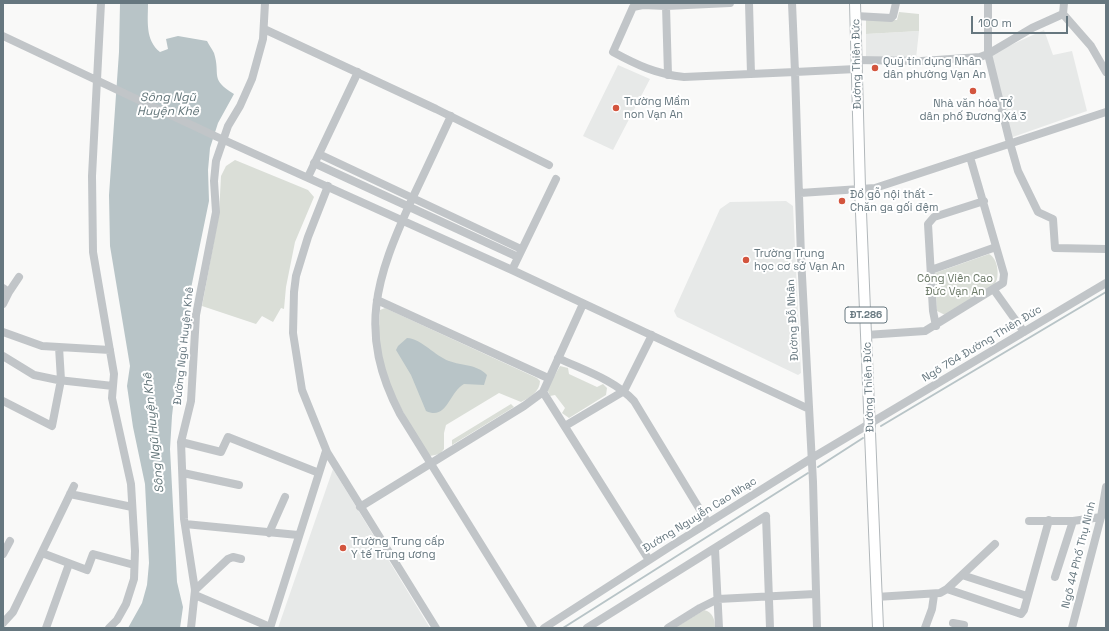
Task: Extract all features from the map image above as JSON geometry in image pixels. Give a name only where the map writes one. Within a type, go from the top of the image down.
[{"type":"main road","name":"Đường Thiên Đức","points":[[855,3],[860,188],[878,628]]},
{"type":"street","points":[[101,3],[92,176],[93,252],[114,374],[112,398],[131,484],[134,565],[134,579],[126,604],[117,620],[109,628]]},
{"type":"street","name":"Đường Ngũ Huyện Khê","points":[[191,628],[195,592],[185,524],[181,442],[191,401],[196,315],[216,212],[214,181],[219,138],[252,79],[264,29],[265,3]]},
{"type":"street","points":[[730,3],[666,6],[644,5],[633,7],[612,52],[647,70],[668,76],[684,77],[796,72],[856,64],[980,57],[988,54],[1032,28],[1063,14]]},
{"type":"street","points":[[749,3],[751,74]]},
{"type":"street","name":"Đường Đỗ Nhân","points":[[792,3],[812,458],[817,628]]},
{"type":"street","points":[[856,16],[891,18],[893,16],[896,3]]},
{"type":"street","points":[[988,3],[988,54],[1018,171],[1038,212],[1053,219],[1055,248],[1106,249]]},
{"type":"street","points":[[1064,3],[1063,14],[1091,46],[1106,72]]},
{"type":"street","points":[[666,6],[668,76]]},
{"type":"street","points":[[264,29],[451,116],[549,165]]},
{"type":"street","points":[[3,36],[113,89],[512,270],[809,409]]},
{"type":"street","points":[[308,177],[358,72]]},
{"type":"street","points":[[800,193],[875,188],[1106,112]]},
{"type":"street","points":[[451,116],[403,220],[380,277],[376,300],[376,339],[382,374],[400,414],[533,628]]},
{"type":"street","points":[[319,154],[522,249]]},
{"type":"street","points":[[866,335],[916,333],[936,326],[994,290],[1002,283],[1004,279],[996,247],[984,201],[970,157]]},
{"type":"street","points":[[314,164],[518,257]]},
{"type":"street","points":[[512,270],[556,179]]},
{"type":"street","points":[[328,186],[308,236],[296,276],[292,320],[295,355],[302,390],[326,451],[436,628]]},
{"type":"street","points":[[936,326],[933,311],[927,227],[930,220],[939,215],[984,201]]},
{"type":"street","points":[[931,270],[996,247]]},
{"type":"street","points":[[3,304],[6,290],[20,277]]},
{"type":"street","name":"Ngõ 764 Đường Thiên Đức","points":[[870,424],[1106,283]]},
{"type":"street","points":[[994,290],[1024,332]]},
{"type":"street","points":[[376,300],[548,378]]},
{"type":"street","points":[[360,507],[524,406],[543,392],[548,378],[583,304]]},
{"type":"street","points":[[3,332],[42,346],[110,350]]},
{"type":"street","points":[[565,426],[624,391],[652,335]]},
{"type":"street","points":[[3,401],[52,426],[61,380],[59,347]]},
{"type":"street","points":[[3,356],[34,375],[61,380],[113,386]]},
{"type":"street","points":[[558,358],[624,391],[634,401],[708,523]]},
{"type":"street","points":[[790,400],[802,397],[808,387]]},
{"type":"street","points":[[543,392],[649,560]]},
{"type":"street","name":"Đường Nguyễn Cao Nhạc","points":[[544,628],[708,523],[812,458],[870,424]]},
{"type":"street","points":[[181,442],[221,452],[228,437],[319,473]]},
{"type":"street","points":[[241,559],[233,557],[228,559],[195,592],[270,628],[326,451]]},
{"type":"street","points":[[183,473],[239,485]]},
{"type":"street","points":[[3,624],[13,612],[74,486]]},
{"type":"street","name":"Ngõ 44 Phố Thụ Ninh","points":[[1072,628],[1101,517],[1106,487]]},
{"type":"street","points":[[70,494],[132,507]]},
{"type":"street","points":[[269,533],[285,497]]},
{"type":"street","points":[[1030,521],[1073,521],[1101,517]]},
{"type":"street","points":[[587,628],[598,625],[763,518],[766,596],[765,628]]},
{"type":"street","points":[[947,589],[1021,614],[1024,610],[1049,520]]},
{"type":"street","points":[[1055,577],[1073,521]]},
{"type":"street","points":[[185,524],[298,536]]},
{"type":"street","points":[[3,554],[10,542]]},
{"type":"street","points":[[876,597],[934,595],[947,589],[995,544]]},
{"type":"street","points":[[715,549],[719,628]]},
{"type":"street","points":[[42,553],[87,570],[93,554],[134,565]]},
{"type":"street","points":[[46,628],[69,564]]},
{"type":"street","points":[[962,575],[1027,596]]},
{"type":"street","points":[[668,628],[700,608],[718,599],[815,594]]},
{"type":"street","points":[[925,628],[932,609],[934,595]]},
{"type":"street","points":[[766,596],[770,628]]},
{"type":"street","points":[[953,623],[964,625],[963,628]]},
{"type":"shaded area","points":[[1044,30],[1053,55],[1072,51],[1087,111],[1010,138],[991,54]]},
{"type":"shaded area","points":[[919,31],[916,58],[866,59],[866,34]]},
{"type":"shaded area","name":"Trường Mầm non Vạn An","points":[[618,65],[650,79],[613,150],[583,136]]},
{"type":"shaded area","name":"Trường Trung học cơ sở Vạn An","points":[[786,201],[793,206],[801,373],[798,375],[677,317],[674,311],[720,209],[730,202]]},
{"type":"shaded area","name":"Trường Trung cấp Y tế Trung ương","points":[[333,469],[430,628],[278,628]]},
{"type":"green space","points":[[899,12],[919,14],[919,31],[866,34],[866,20],[897,20]]},
{"type":"green space","points":[[235,160],[308,190],[314,197],[295,242],[286,287],[284,309],[281,308],[273,322],[262,316],[256,324],[202,306],[219,214],[221,176],[226,166]]},
{"type":"green space","name":"Công Viên Cao Đức Vạn An","points":[[989,254],[996,263],[998,272],[997,281],[995,284],[945,315],[937,311],[935,273]]},
{"type":"green space","points":[[385,308],[537,378],[540,381],[540,385],[531,396],[521,402],[499,393],[446,425],[444,433],[444,449],[440,454],[430,456],[398,402],[386,372],[379,341],[380,310]]},
{"type":"green space","points":[[560,366],[568,368],[569,374],[597,387],[603,384],[607,388],[606,395],[569,418],[562,413],[565,408],[555,395],[550,396],[547,389]]},
{"type":"green space","points":[[511,404],[514,407],[452,445],[452,440]]},
{"type":"green space","points":[[704,610],[710,613],[713,617],[715,628],[675,628]]},
{"type":"water","name":"Sông Ngũ Huyện Khê","points":[[120,3],[148,3],[148,30],[152,42],[160,52],[168,49],[166,39],[178,36],[207,41],[214,53],[217,76],[221,84],[234,94],[218,123],[210,148],[208,170],[209,201],[181,337],[172,416],[170,449],[177,582],[183,607],[180,628],[128,628],[142,603],[147,585],[149,563],[145,484],[133,427],[127,386],[130,366],[110,246],[109,195],[119,52]]},
{"type":"water","points":[[407,338],[418,341],[444,359],[483,371],[487,375],[484,385],[464,384],[439,412],[433,413],[426,411],[411,375],[396,350],[398,346]]},
{"type":"waterway","points":[[881,426],[1106,292]]},
{"type":"waterway","points":[[818,467],[863,438]]},
{"type":"waterway","points":[[563,628],[808,473]]},
{"type":"place","name":"Quỹ tín dụng Nhân dân phường Vạn An","points":[[875,68]]},
{"type":"place","name":"Nhà văn hóa Tổ dân phố Đương Xá 3","points":[[973,91]]},
{"type":"place","name":"Trường Mầm non Vạn An","points":[[616,108]]},
{"type":"place","name":"Đồ gỗ nội thất - Chăn ga gối đệm","points":[[842,201]]},
{"type":"place","name":"Trường Trung học cơ sở Vạn An","points":[[746,260]]},
{"type":"place","name":"Trường Trung cấp Y tế Trung ương","points":[[343,548]]}]
